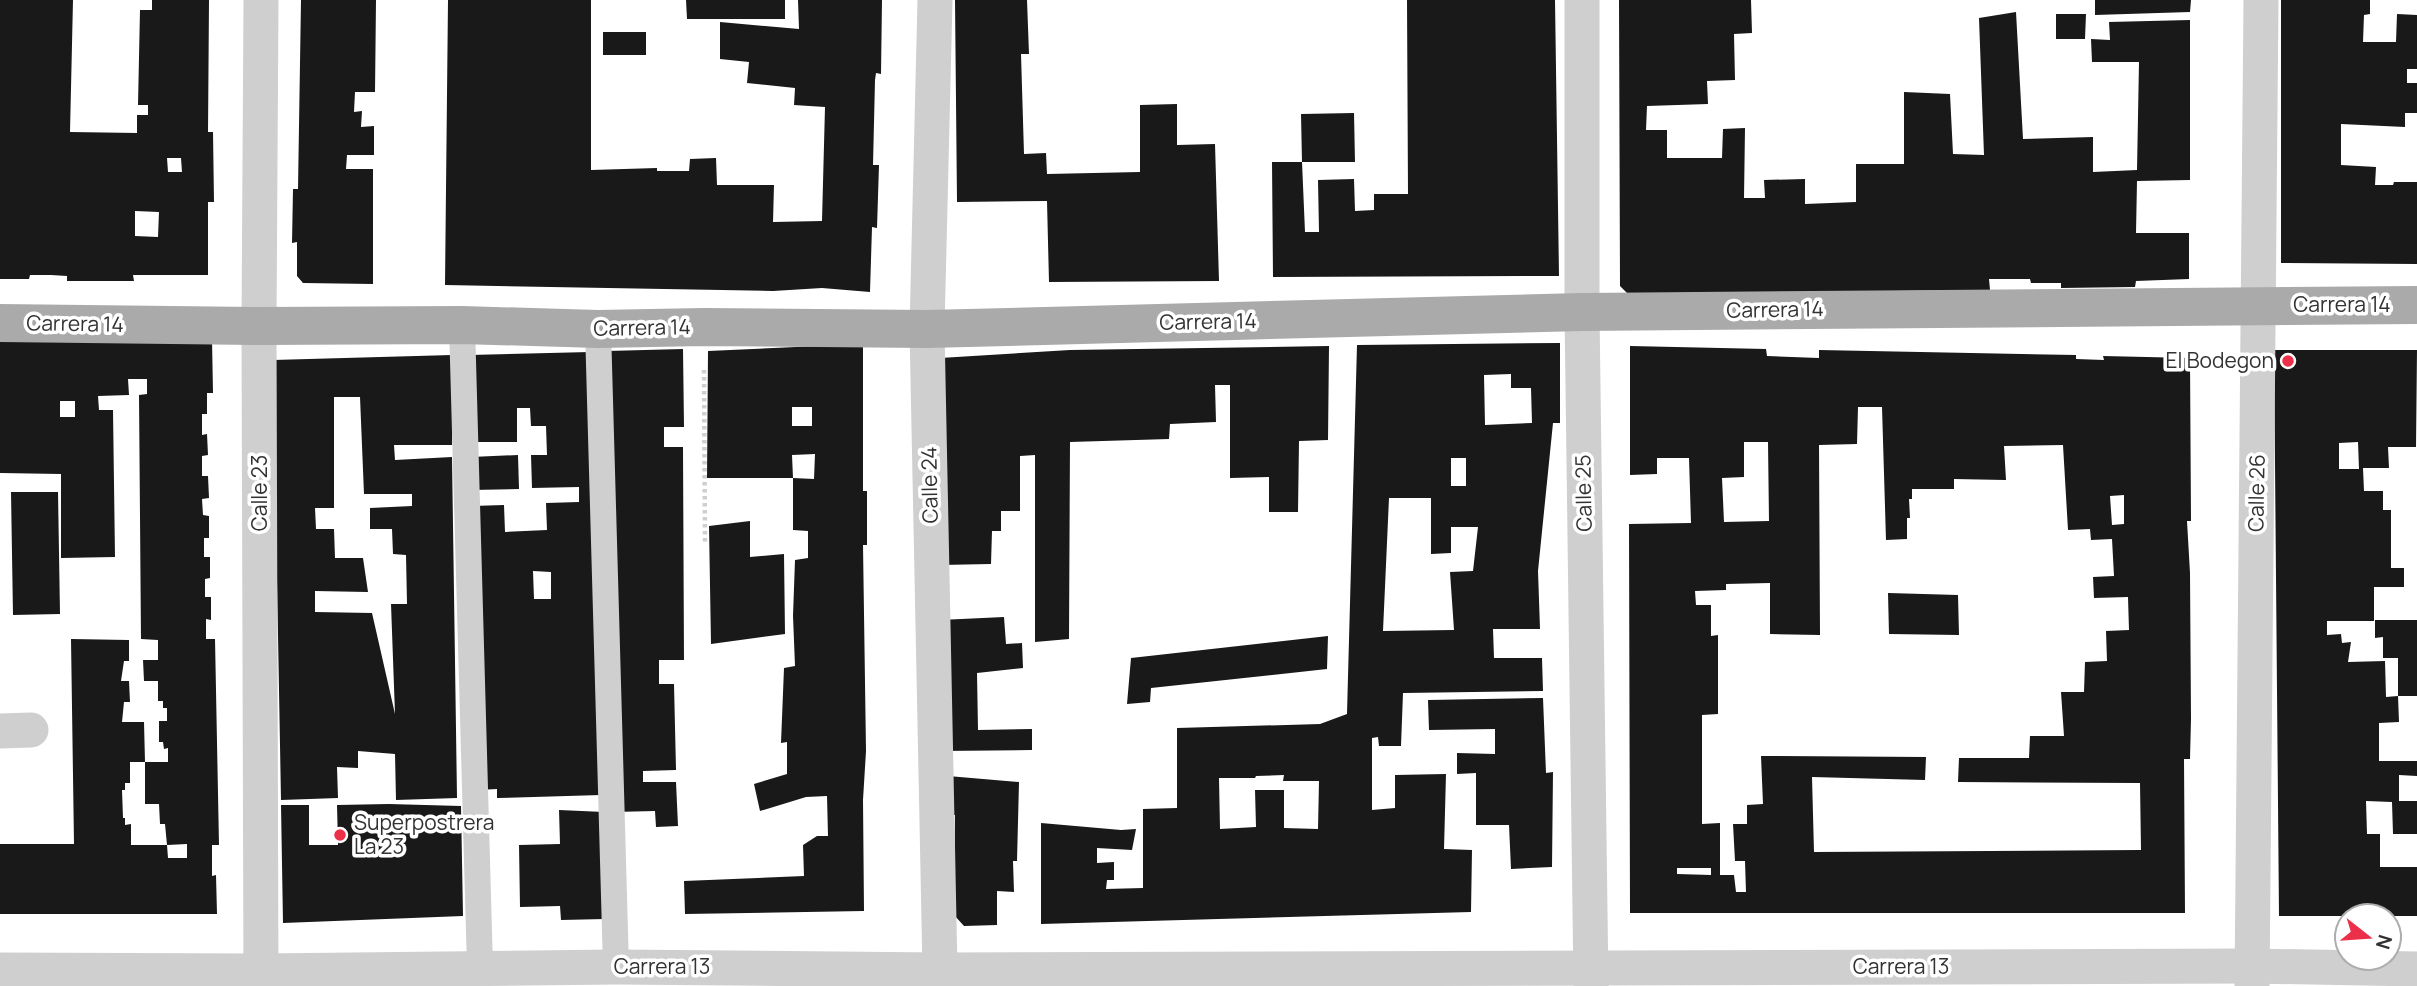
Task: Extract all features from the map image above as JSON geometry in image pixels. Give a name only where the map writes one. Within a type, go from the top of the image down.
[{"type":"main road","name":"Carrera 14","points":[[0,323],[462,325],[598,329],[927,328],[1582,312],[2417,305]]},
{"type":"street","name":"Calle 23","points":[[261,0],[261,979]]},
{"type":"street","name":"Calle 24","points":[[935,0],[927,328],[940,970]]},
{"type":"street","name":"Calle 25","points":[[1582,0],[1582,312],[1591,977]]},
{"type":"street","name":"Calle 26","points":[[2252,976],[2261,0]]},
{"type":"street","points":[[462,325],[480,967]]},
{"type":"street","points":[[598,329],[616,967]]},
{"type":"street","name":"Carrera 13","points":[[0,970],[261,979],[480,967],[1591,977],[2252,976],[2417,969]]},
{"type":"path","points":[[704,327],[705,544]]},
{"type":"building","points":[[0,0],[73,0],[70,132],[137,133],[137,115],[148,115],[148,105],[138,105],[140,10],[152,10],[152,0],[209,0],[208,132],[213,132],[214,202],[208,202],[208,275],[133,275],[134,281],[67,281],[67,276],[51,275],[30,275],[29,279],[0,279]],"holes":[[[167,158],[181,158],[182,172],[168,172]],[[135,211],[159,212],[158,237],[135,236]]]},
{"type":"building","points":[[301,0],[376,0],[375,92],[355,92],[354,112],[362,111],[361,127],[374,126],[374,155],[347,155],[346,169],[373,169],[373,284],[303,283],[297,276],[297,242],[292,243],[293,189],[298,189]]},
{"type":"building","points":[[448,0],[591,0],[591,170],[657,168],[657,171],[689,171],[690,159],[716,158],[717,185],[774,185],[773,222],[822,221],[825,107],[794,105],[795,88],[747,83],[749,62],[720,59],[720,22],[799,29],[798,0],[882,0],[881,74],[876,73],[875,80],[873,165],[879,165],[877,228],[872,227],[870,292],[822,288],[773,291],[445,285]]},
{"type":"building","points":[[686,0],[785,0],[785,19],[687,19]]},
{"type":"building","points":[[955,0],[1027,0],[1029,54],[1021,54],[1024,154],[1046,153],[1047,174],[1140,172],[1140,105],[1177,104],[1177,145],[1215,144],[1219,281],[1049,282],[1047,201],[957,202]]},
{"type":"building","points":[[1407,0],[1555,0],[1559,276],[1273,277],[1272,162],[1302,162],[1305,232],[1319,232],[1318,180],[1354,179],[1355,211],[1374,210],[1374,194],[1408,194]]},
{"type":"building","points":[[1619,0],[1751,0],[1752,33],[1734,34],[1735,80],[1707,81],[1708,104],[1647,106],[1646,130],[1667,130],[1667,158],[1722,158],[1723,129],[1745,128],[1744,198],[1765,198],[1764,180],[1805,179],[1805,204],[1856,202],[1856,164],[1904,164],[1904,92],[1950,94],[1953,154],[1984,155],[1979,18],[2016,12],[2023,139],[2093,137],[2093,172],[2137,170],[2139,62],[2092,62],[2091,39],[2110,40],[2109,22],[2190,20],[2190,180],[2137,181],[2136,233],[2189,233],[2189,279],[2136,281],[2135,287],[2061,288],[2061,283],[2031,283],[2030,279],[1989,279],[1990,290],[1628,294],[1620,286]]},
{"type":"building","points":[[2095,0],[2191,0],[2190,12],[2095,15]]},
{"type":"building","points":[[2281,0],[2370,0],[2370,14],[2364,15],[2363,42],[2396,42],[2397,14],[2417,15],[2417,69],[2407,69],[2407,83],[2417,83],[2417,113],[2405,113],[2405,127],[2341,124],[2341,165],[2376,167],[2375,185],[2417,182],[2417,264],[2281,263]]},
{"type":"building","points":[[2056,14],[2086,14],[2085,39],[2056,39]]},
{"type":"building","points":[[603,32],[646,32],[646,55],[603,55]]},
{"type":"building","points":[[1354,113],[1355,162],[1302,162],[1301,114]]},
{"type":"building","points":[[0,336],[212,339],[213,393],[207,393],[207,414],[202,414],[202,435],[207,434],[208,455],[202,456],[202,476],[208,476],[209,498],[202,499],[203,515],[209,516],[209,538],[204,538],[204,557],[210,557],[210,578],[205,579],[205,597],[211,597],[211,620],[206,619],[206,639],[215,639],[219,845],[212,845],[212,876],[216,875],[217,914],[0,914],[0,844],[74,844],[71,639],[129,640],[129,661],[124,661],[121,681],[129,681],[130,702],[124,702],[122,722],[144,722],[145,762],[168,762],[168,748],[164,749],[163,742],[159,742],[159,721],[167,721],[167,708],[163,708],[163,701],[158,701],[158,681],[144,681],[143,660],[158,660],[158,640],[141,639],[139,395],[147,394],[147,379],[128,379],[129,395],[98,396],[99,410],[113,410],[115,557],[61,558],[61,474],[0,473]],"holes":[[[60,401],[75,401],[75,417],[60,417]],[[130,762],[145,762],[145,804],[159,804],[160,824],[165,824],[167,845],[131,845],[131,824],[125,825],[123,818],[122,790],[125,790],[125,783],[130,783]],[[187,844],[187,858],[168,858],[167,845]]]},
{"type":"building","points":[[1560,343],[1560,423],[1553,423],[1538,571],[1540,629],[1493,629],[1494,658],[1542,658],[1543,691],[1403,693],[1401,746],[1379,746],[1378,737],[1372,738],[1372,810],[1395,808],[1395,775],[1446,774],[1444,849],[1472,850],[1471,912],[1041,924],[1041,823],[1136,829],[1132,850],[1097,848],[1097,863],[1114,862],[1114,880],[1107,880],[1106,889],[1143,888],[1143,809],[1177,808],[1177,728],[1320,724],[1347,714],[1357,345]],"holes":[[[1511,374],[1511,388],[1531,388],[1532,423],[1485,425],[1484,375]],[[1451,458],[1466,458],[1466,486],[1451,486]],[[1389,498],[1431,498],[1431,554],[1451,553],[1451,527],[1478,527],[1473,571],[1450,572],[1454,630],[1383,631]],[[1284,775],[1283,781],[1319,781],[1318,829],[1284,828],[1284,790],[1255,790],[1256,827],[1220,829],[1219,778]]]},
{"type":"building","points":[[863,344],[863,491],[867,491],[867,545],[863,545],[866,751],[863,800],[864,911],[685,914],[684,881],[804,876],[803,845],[817,836],[828,836],[827,796],[806,797],[760,811],[754,784],[787,774],[787,742],[781,743],[784,668],[795,666],[795,560],[808,558],[808,531],[793,530],[793,478],[707,478],[708,351]],"holes":[[[792,407],[812,407],[812,426],[792,426]],[[815,454],[814,479],[793,478],[792,455]]]},
{"type":"building","points":[[1329,346],[1328,440],[1299,441],[1298,512],[1269,512],[1269,477],[1230,478],[1230,385],[1215,385],[1216,422],[1170,424],[1169,439],[1070,442],[1069,639],[1035,642],[1035,455],[1020,456],[1020,511],[1001,511],[1001,531],[992,531],[991,564],[940,565],[940,358],[1070,350]]},
{"type":"building","points":[[1630,346],[1766,349],[1767,356],[1819,358],[1819,350],[2076,355],[2076,359],[2104,360],[2103,356],[2190,358],[2191,521],[2187,521],[2191,719],[2190,759],[2184,759],[2185,913],[1630,913],[1629,524],[1691,523],[1689,458],[1657,458],[1657,474],[1630,475]],"holes":[[[1858,407],[1882,407],[1886,540],[1907,539],[1912,489],[1954,489],[1954,479],[2006,480],[2004,446],[2063,445],[2068,530],[2090,529],[2091,540],[2112,539],[2114,576],[2093,577],[2094,598],[2128,597],[2129,630],[2106,631],[2107,661],[2085,662],[2084,692],[2061,692],[2064,736],[2030,736],[2029,758],[1959,758],[1958,782],[2140,783],[2141,850],[1814,852],[1812,777],[1925,780],[1926,757],[1761,756],[1763,804],[1747,805],[1747,824],[1733,824],[1735,861],[1745,861],[1746,892],[1736,892],[1734,875],[1720,875],[1720,823],[1702,824],[1702,715],[1718,714],[1718,635],[1711,636],[1711,605],[1696,605],[1695,591],[1726,590],[1726,584],[1770,583],[1770,634],[1820,635],[1819,445],[1857,444]],[[1744,442],[1768,442],[1769,521],[1724,522],[1722,478],[1744,477]],[[2124,495],[2124,524],[2112,525],[2110,496]],[[1677,868],[1711,868],[1711,875],[1677,874]]]},
{"type":"building","points":[[683,349],[684,427],[664,427],[664,447],[683,447],[684,660],[659,660],[659,684],[674,684],[676,770],[643,771],[643,782],[676,782],[678,826],[656,827],[655,811],[613,812],[607,351]]},
{"type":"building","points":[[2274,350],[2417,350],[2416,447],[2388,447],[2389,468],[2363,468],[2364,491],[2383,491],[2383,510],[2391,510],[2391,568],[2404,568],[2404,587],[2374,587],[2374,621],[2327,621],[2327,635],[2341,634],[2342,643],[2351,642],[2348,662],[2385,661],[2386,697],[2398,696],[2399,722],[2379,723],[2379,761],[2417,761],[2417,776],[2399,775],[2399,801],[2417,801],[2417,834],[2393,834],[2392,802],[2366,801],[2367,834],[2380,834],[2380,867],[2417,867],[2417,916],[2403,916],[2403,902],[2333,902],[2333,916],[2279,916]],"holes":[[[2358,442],[2359,469],[2339,469],[2339,443]]]},
{"type":"building","points":[[590,352],[601,795],[497,798],[497,789],[478,790],[472,506],[504,505],[505,532],[547,530],[546,503],[579,502],[579,487],[532,488],[531,455],[547,455],[546,426],[531,426],[530,408],[517,408],[517,442],[471,442],[469,355]],"holes":[[[533,571],[551,572],[551,599],[534,599]]]},
{"type":"building","points":[[452,355],[452,445],[394,445],[395,460],[452,457],[457,798],[396,800],[395,754],[358,751],[358,768],[337,767],[338,798],[281,800],[273,360]],"holes":[[[334,397],[360,397],[364,494],[412,494],[412,506],[370,508],[370,529],[392,529],[393,554],[406,555],[407,604],[391,604],[395,714],[372,613],[315,612],[315,591],[368,592],[363,558],[335,558],[334,529],[316,529],[315,508],[334,508]]]},
{"type":"building","points":[[518,455],[519,489],[472,490],[471,457]]},
{"type":"building","points":[[11,492],[58,492],[60,614],[13,615]]},
{"type":"building","points":[[750,521],[750,557],[784,554],[785,634],[711,644],[709,526]]},
{"type":"building","points":[[1888,593],[1958,595],[1959,635],[1889,634]]},
{"type":"building","points":[[1004,617],[1006,644],[1022,643],[1023,668],[977,673],[978,730],[1032,729],[1032,750],[940,751],[940,620]]},
{"type":"building","points":[[2375,620],[2417,620],[2417,696],[2398,696],[2398,658],[2383,658],[2383,637],[2375,638]]},
{"type":"building","points":[[1328,636],[1327,669],[1151,688],[1150,702],[1127,704],[1131,658]]},
{"type":"building","points":[[1543,698],[1546,773],[1553,772],[1552,867],[1511,869],[1509,825],[1476,825],[1476,773],[1457,774],[1457,753],[1495,754],[1495,729],[1429,730],[1428,700]]},
{"type":"building","points":[[948,776],[1019,782],[1017,861],[1013,861],[1014,892],[997,891],[997,925],[964,926],[954,915],[955,815],[947,815]]},
{"type":"building","points":[[281,805],[309,805],[309,845],[338,845],[337,805],[461,806],[463,916],[283,923]]},
{"type":"building","points":[[559,810],[604,812],[605,919],[561,920],[560,906],[520,907],[519,845],[560,844]]},
{"type":"place","name":"El Bodegon","points":[[2288,361]]},
{"type":"place","name":"Superpostrera La 23","points":[[340,835]]}]
